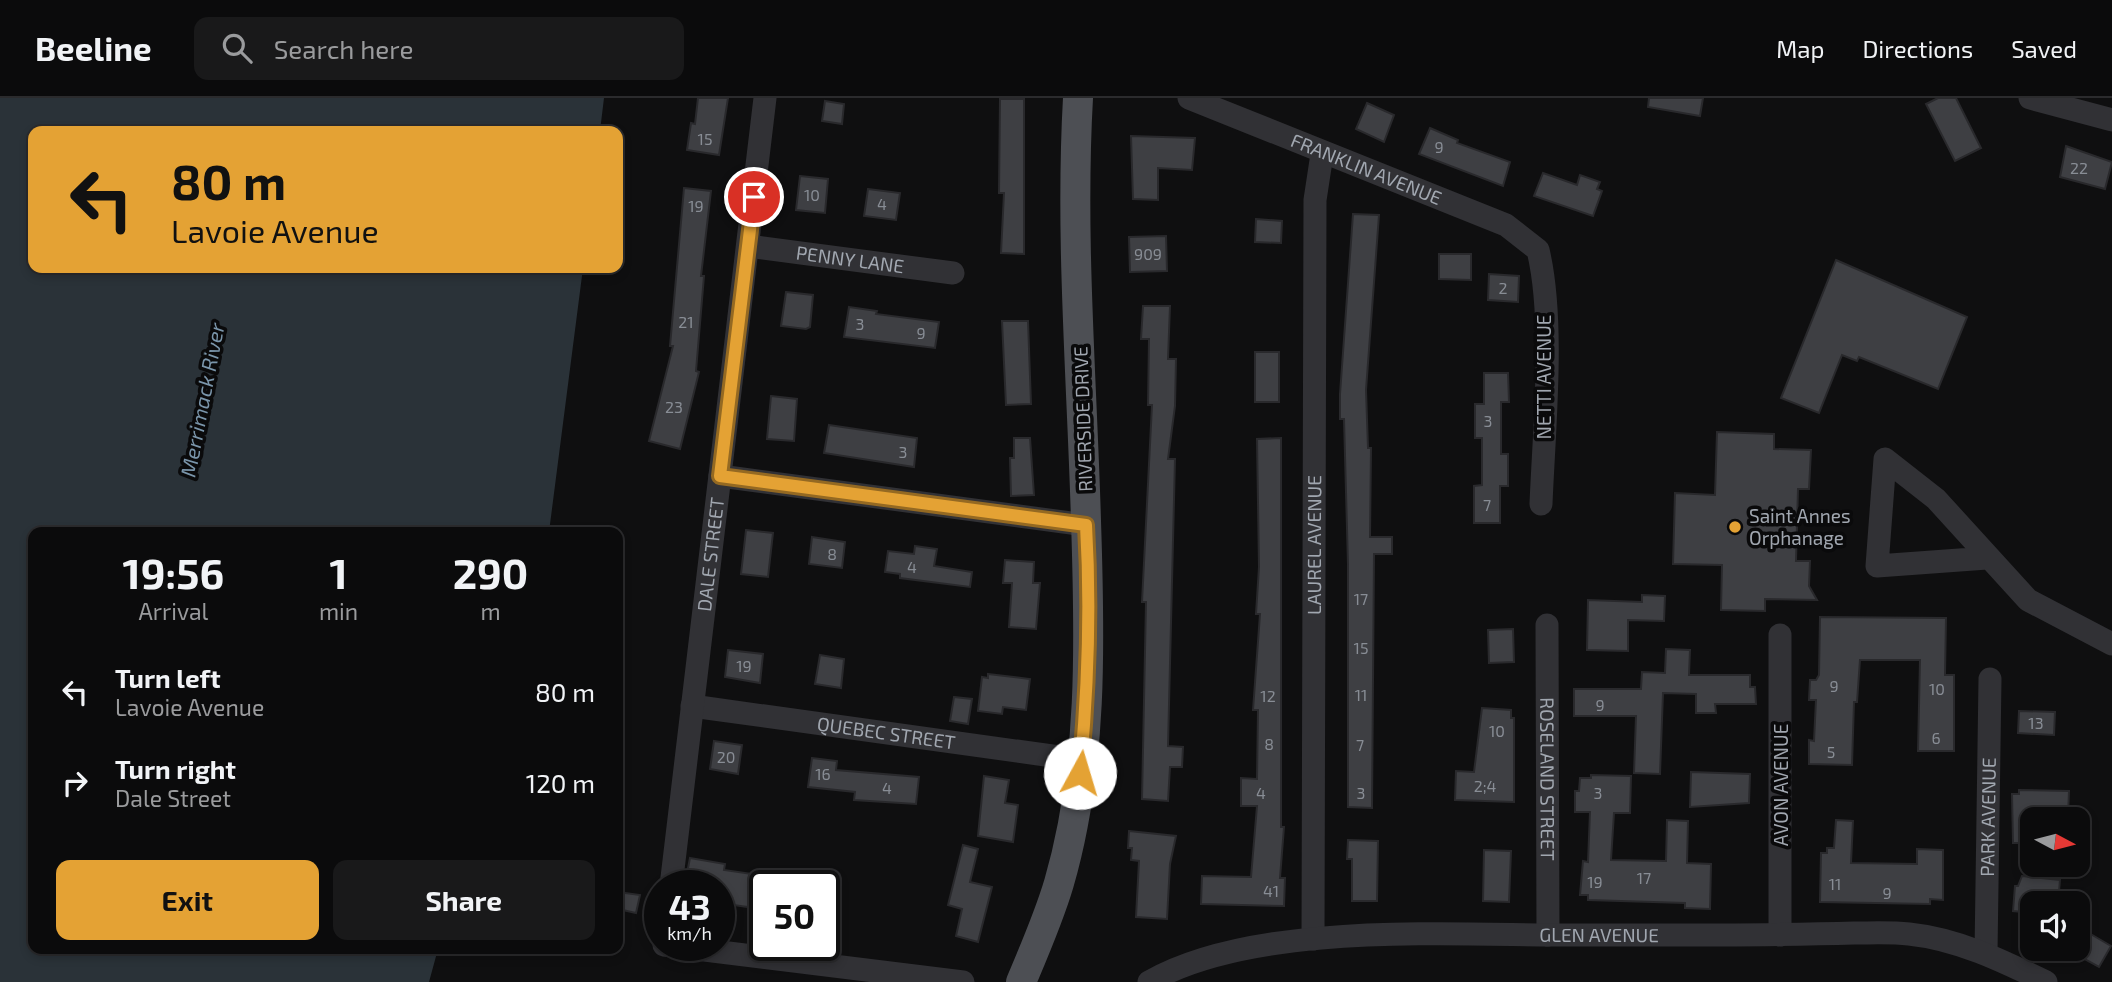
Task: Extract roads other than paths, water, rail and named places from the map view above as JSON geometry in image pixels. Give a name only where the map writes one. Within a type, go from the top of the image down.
[{"type":"main road","name":"RIVERSIDE DRIVE","points":[[1021,982],[1060,881],[1081,760],[1088,692],[1091,610],[1075,216],[1078,98]]},
{"type":"street","name":"DALE STREET","points":[[673,870],[765,98]]},
{"type":"street","name":"FRANKLIN AVENUE","points":[[1189,98],[1322,154],[1506,225],[1538,250]]},
{"type":"street","points":[[2031,98],[2112,120]]},
{"type":"street","name":"LAUREL AVENUE","points":[[1313,939],[1315,214],[1322,154]]},
{"type":"street","name":"PENNY LANE","points":[[748,246],[953,273]]},
{"type":"street","name":"NETTI AVENUE","points":[[1538,250],[1542,267],[1546,356],[1541,504]]},
{"type":"street","points":[[1987,558],[1877,566],[1885,460],[1936,499],[2028,600],[2112,644]]},
{"type":"street","points":[[720,476],[1086,525]]},
{"type":"street","name":"ROSELAND STREET","points":[[1547,625],[1548,934]]},
{"type":"street","name":"AVON AVENUE","points":[[1780,635],[1780,935]]},
{"type":"street","name":"PARK AVENUE","points":[[1986,953],[1990,679]]},
{"type":"street","name":"QUEBEC STREET","points":[[692,706],[1081,760]]},
{"type":"street","name":"GLEN AVENUE","points":[[1149,982],[1177,966],[1231,953],[1313,939],[1548,934],[1909,934],[1986,953],[2046,982]]},
{"type":"street","points":[[735,955],[963,982]]},
{"type":"water","name":"Merrimack River","points":[[0,98],[604,98],[601,126],[28,126],[28,273],[582,273],[550,527],[28,527],[28,954],[437,954],[429,982],[0,982]]},
{"type":"place","name":"Saint Annes Orphanage","points":[[1735,527]]}]
